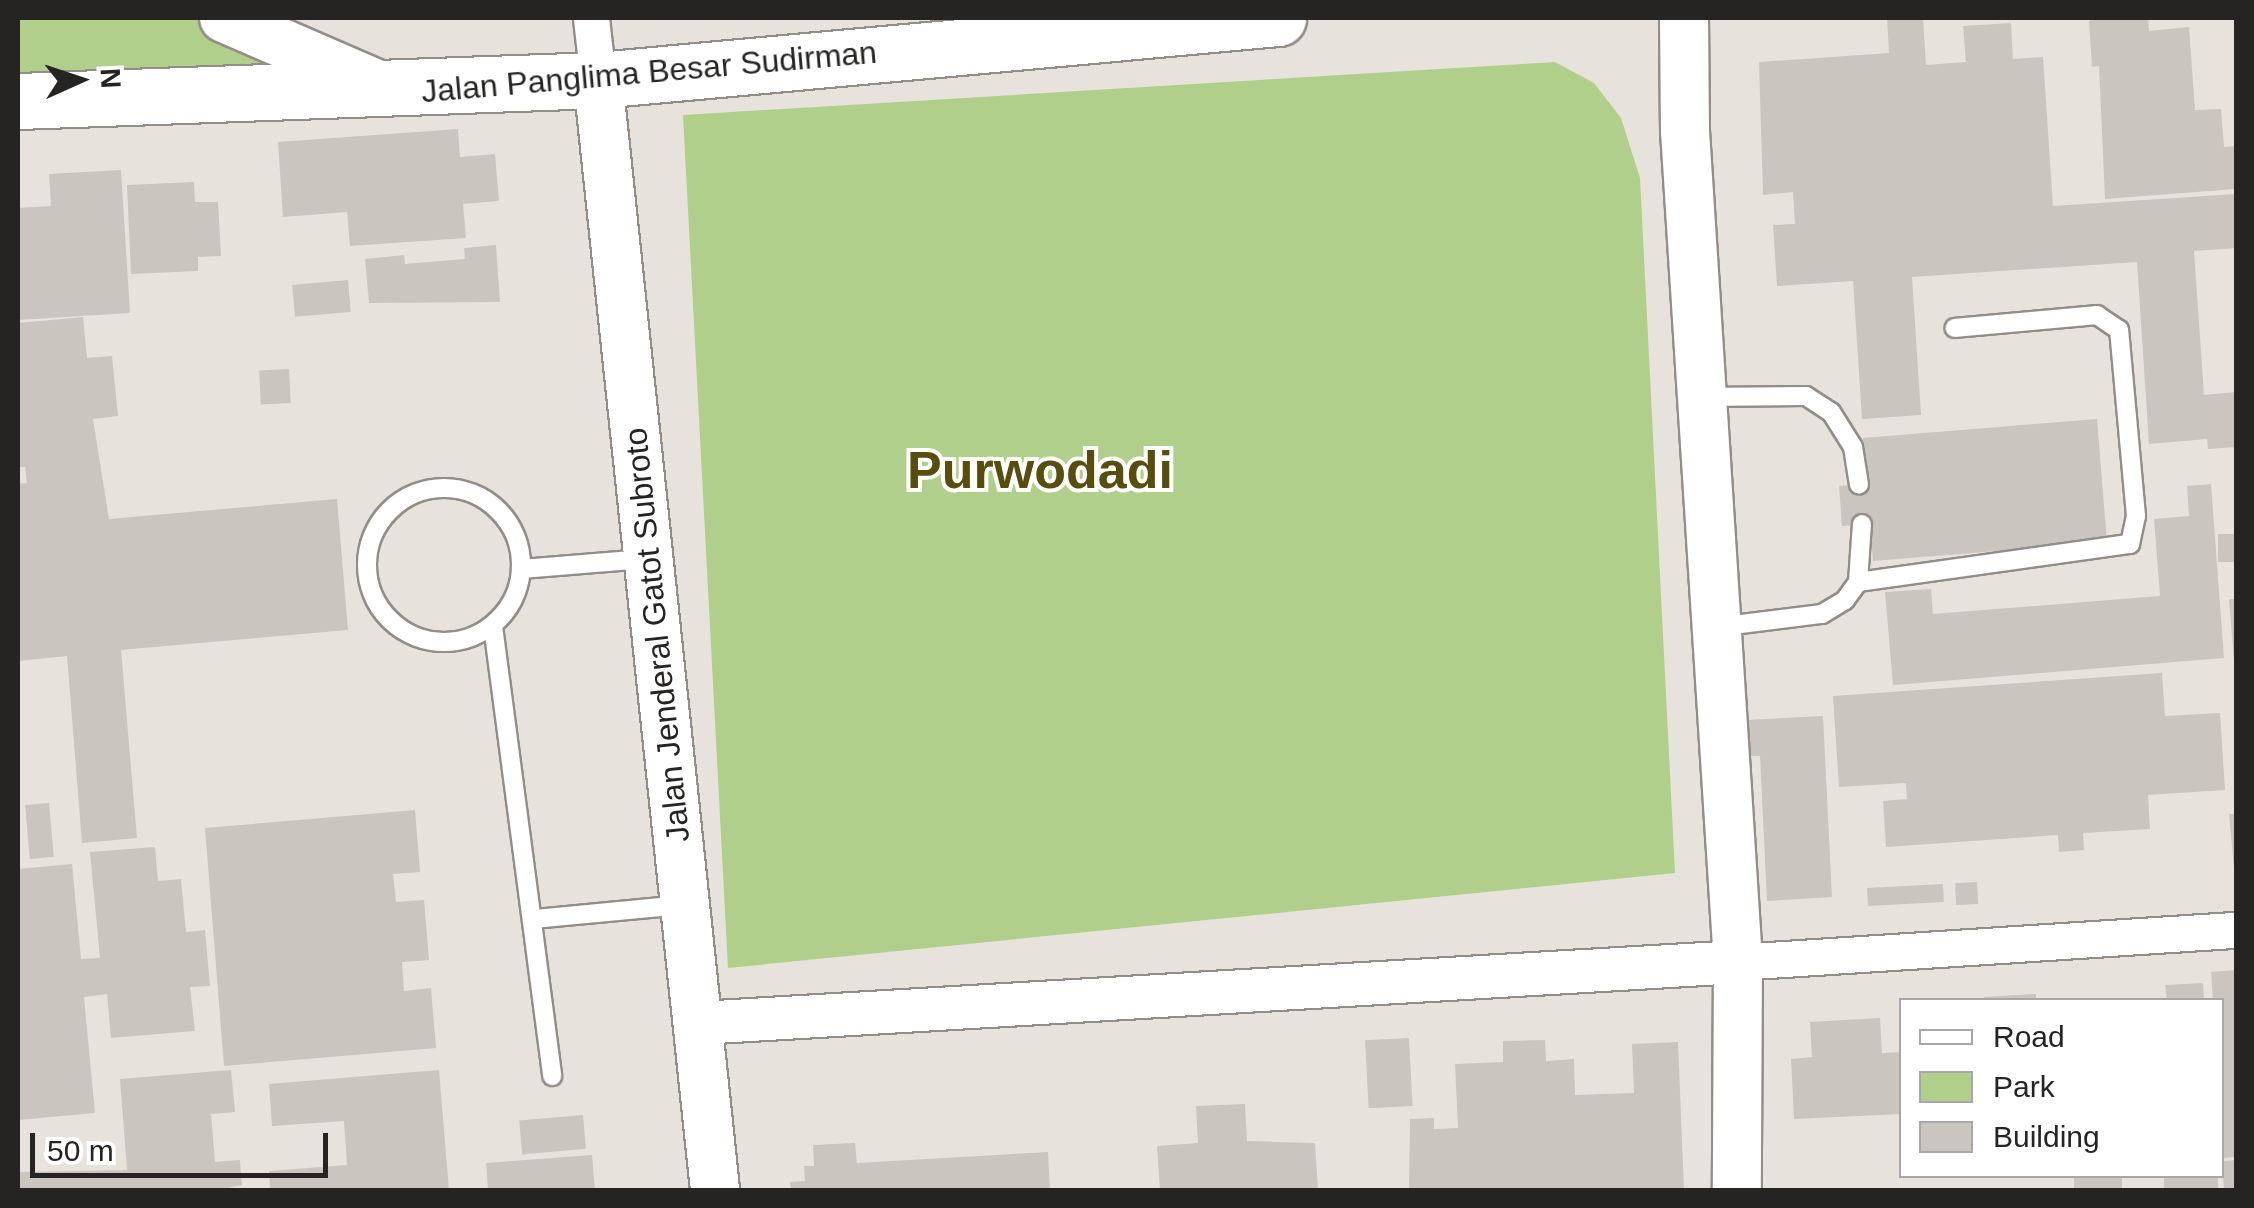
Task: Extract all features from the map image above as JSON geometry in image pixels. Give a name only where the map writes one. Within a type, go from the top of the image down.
[{"type":"main road","points":[[224,18],[396,92]]},
{"type":"main road","name":"Jalan Panglima Besar Sudirman","points":[[18,101],[396,92],[598,80],[1278,18]]},
{"type":"main road","points":[[1684,18],[1702,397],[1738,962],[1737,1190]]},
{"type":"main road","name":"Jalan Jenderal Gatot Subroto","points":[[598,80],[715,1190]]},
{"type":"street","points":[[590,18],[598,80]]},
{"type":"street","points":[[698,1024],[2236,930]]},
{"type":"lane","points":[[1858,582],[2123,550],[2134,536],[2121,340],[2114,323],[2097,315],[1954,328]]},
{"type":"lane","points":[[1702,397],[1806,396],[1832,412],[1853,447],[1859,485]]},
{"type":"lane","points":[[456,487],[500,510],[515,532],[521,569],[510,606],[493,626],[450,642],[428,641],[397,626],[375,600],[367,578],[374,532],[406,496],[456,487]]},
{"type":"lane","points":[[1716,628],[1822,614],[1845,600],[1858,582],[1862,524]]},
{"type":"lane","points":[[521,569],[649,559]]},
{"type":"lane","points":[[493,626],[552,1076]]},
{"type":"lane","points":[[534,919],[686,904]]},
{"type":"green space","points":[[18,18],[217,18],[389,92],[18,101]]},
{"type":"green space","points":[[1555,62],[1594,83],[1621,118],[1640,178],[1675,873],[728,968],[683,115]]},
{"type":"building","points":[[1887,18],[1923,18],[1926,65],[1966,62],[1963,26],[2011,23],[2013,59],[2043,57],[2053,206],[2236,194],[2236,248],[2194,251],[2204,395],[2236,392],[2236,447],[2208,449],[2207,439],[2149,444],[2137,262],[1912,277],[1921,415],[1862,419],[1853,281],[1777,286],[1773,225],[1795,224],[1793,192],[1763,195],[1759,62],[1889,53]]},
{"type":"building","points":[[2148,18],[2149,31],[2189,27],[2195,110],[2221,109],[2224,147],[2236,146],[2236,189],[2105,199],[2099,66],[2092,67],[2089,21]]},
{"type":"building","points":[[458,129],[460,157],[495,154],[499,201],[463,204],[466,238],[350,246],[347,212],[283,217],[278,142]]},
{"type":"building","points":[[121,170],[130,313],[18,320],[18,208],[51,206],[49,174]]},
{"type":"building","points":[[194,182],[195,202],[218,202],[221,256],[198,257],[198,271],[131,274],[127,185]]},
{"type":"building","points":[[496,245],[500,302],[369,303],[365,259],[404,255],[405,264],[465,259],[464,248]]},
{"type":"building","points":[[348,280],[351,312],[295,317],[292,285]]},
{"type":"building","points":[[83,317],[87,358],[112,356],[118,416],[93,419],[109,519],[337,499],[348,630],[121,650],[137,838],[82,843],[67,656],[18,661],[18,484],[27,483],[25,467],[18,467],[18,323]]},
{"type":"building","points":[[289,369],[291,403],[261,405],[259,371]]},
{"type":"building","points":[[2097,419],[2107,542],[1873,561],[1870,524],[1842,526],[1839,486],[1867,484],[1863,438]]},
{"type":"building","points":[[2211,484],[2224,658],[1893,685],[1885,592],[1931,589],[1933,614],[2160,596],[2154,519],[2189,516],[2187,486]]},
{"type":"building","points":[[2218,534],[2236,534],[2236,562],[2218,562]]},
{"type":"building","points":[[2229,599],[2236,599],[2236,661],[2234,661]]},
{"type":"building","points":[[2162,673],[2165,716],[2220,713],[2225,790],[2148,795],[2150,829],[2083,833],[2084,850],[2059,852],[2058,835],[1886,847],[1883,801],[1907,799],[1906,783],[1839,787],[1833,696]]},
{"type":"building","points":[[1823,716],[1832,897],[1767,901],[1760,756],[1749,756],[1747,720]]},
{"type":"building","points":[[49,803],[54,857],[30,859],[25,805]]},
{"type":"building","points":[[415,810],[420,872],[393,874],[396,902],[424,900],[429,960],[402,962],[404,991],[431,988],[436,1048],[224,1066],[205,828]]},
{"type":"building","points":[[2229,814],[2236,814],[2236,868],[2234,868]]},
{"type":"building","points":[[155,847],[158,881],[181,879],[186,932],[205,930],[210,986],[190,987],[195,1031],[111,1038],[107,994],[84,997],[95,1113],[18,1120],[18,869],[72,864],[81,959],[100,958],[90,852]]},
{"type":"building","points":[[1977,882],[1978,904],[1956,905],[1955,883]]},
{"type":"building","points":[[1943,884],[1944,902],[1868,906],[1867,888]]},
{"type":"building","points":[[2236,970],[2236,1157],[2224,1158],[2224,998],[2213,998],[2211,972]]},
{"type":"building","points":[[2203,983],[2204,998],[2167,998],[2165,985]]},
{"type":"building","points":[[2036,994],[2036,998],[1984,997]]},
{"type":"building","points":[[1880,1018],[1882,1053],[1899,1052],[1899,1114],[1794,1119],[1791,1059],[1812,1057],[1810,1022]]},
{"type":"building","points":[[1409,1038],[1413,1106],[1369,1108],[1365,1040]]},
{"type":"building","points":[[1545,1040],[1546,1061],[1574,1059],[1575,1095],[1634,1093],[1632,1044],[1678,1042],[1684,1190],[1409,1190],[1410,1119],[1434,1118],[1434,1129],[1458,1128],[1455,1064],[1503,1062],[1503,1041]]},
{"type":"building","points":[[231,1070],[235,1112],[211,1114],[215,1162],[240,1160],[242,1185],[217,1190],[18,1190],[18,1172],[127,1170],[120,1079]]},
{"type":"building","points":[[439,1070],[449,1190],[270,1190],[269,1171],[347,1165],[344,1121],[272,1126],[269,1084]]},
{"type":"building","points":[[1245,1104],[1247,1141],[1315,1143],[1318,1190],[1160,1190],[1157,1146],[1198,1143],[1196,1106]]},
{"type":"building","points":[[583,1115],[586,1149],[522,1154],[519,1121]]},
{"type":"building","points":[[855,1143],[857,1163],[1048,1152],[1050,1190],[791,1190],[790,1182],[805,1181],[804,1166],[814,1166],[813,1145]]},
{"type":"building","points":[[592,1155],[595,1190],[488,1190],[486,1163]]},
{"type":"building","points":[[2236,1160],[2236,1190],[2224,1190],[2224,1161]]},
{"type":"building","points":[[2074,1178],[2122,1178],[2122,1190],[2074,1190]]},
{"type":"building","points":[[2164,1178],[2218,1178],[2218,1190],[2164,1190]]},
{"type":"district","name":"Purwodadi","points":[[1040,471]]}]
